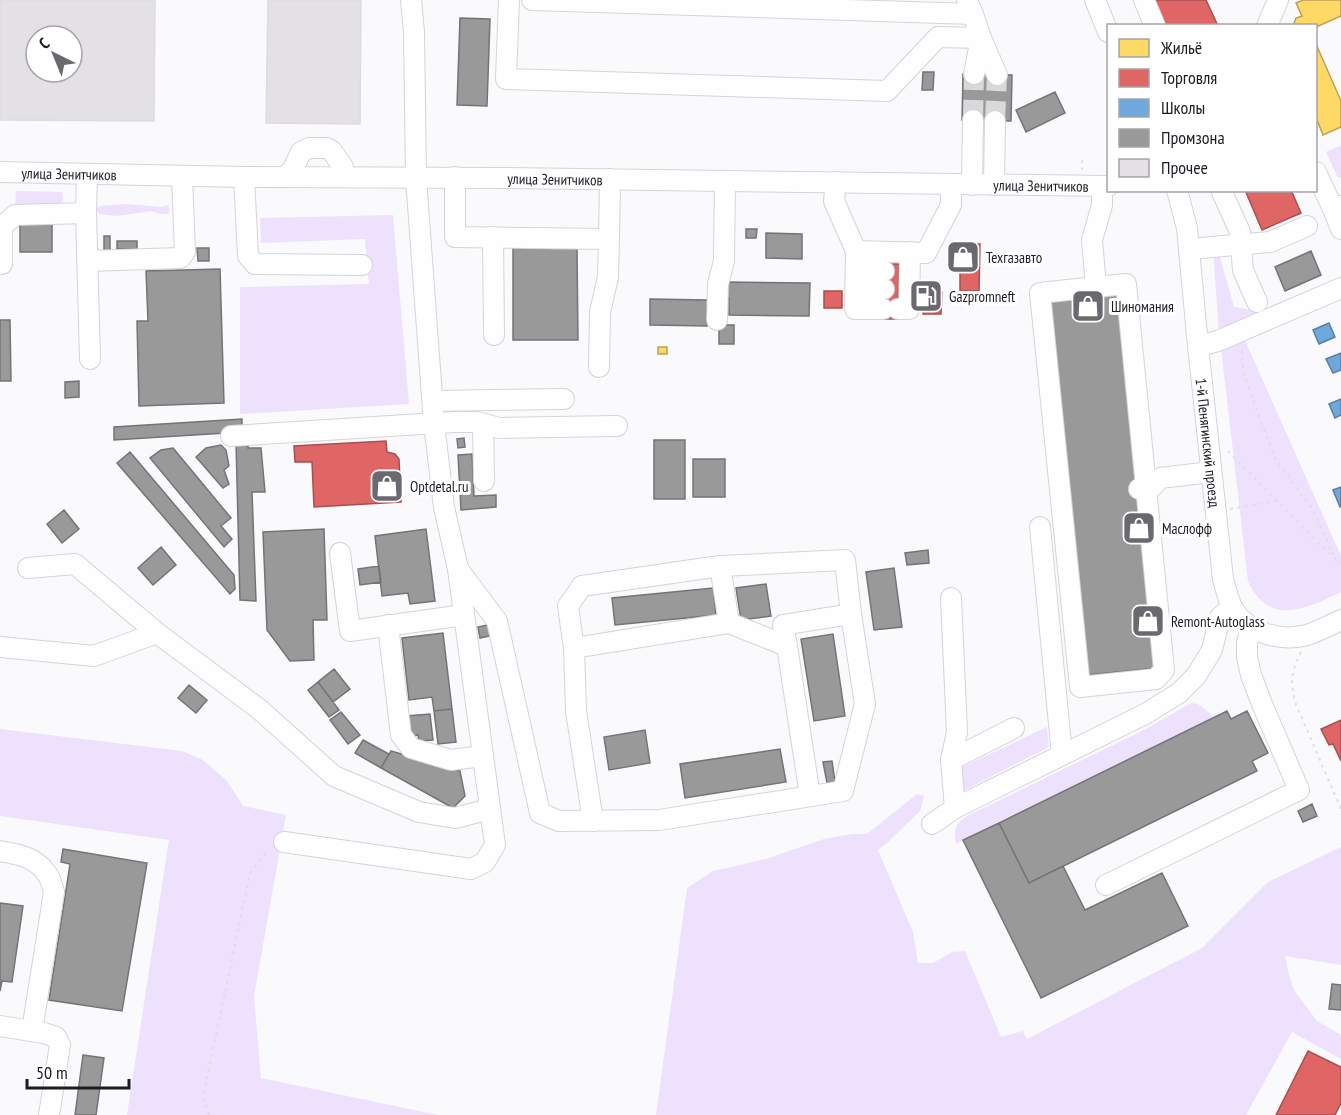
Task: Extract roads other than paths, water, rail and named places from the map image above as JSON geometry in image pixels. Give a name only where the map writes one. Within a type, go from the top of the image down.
[{"type":"street","points":[[284,842],[471,869],[485,862],[495,845],[458,569],[444,507],[434,424],[416,178],[414,32],[411,0]]},
{"type":"street","points":[[509,0],[506,79],[887,91],[938,37],[981,38]]},
{"type":"street","points":[[532,0],[970,7],[997,75]]},
{"type":"street","points":[[1095,0],[1107,30]]},
{"type":"street","points":[[1144,0],[1154,24]]},
{"type":"street","points":[[1268,24],[1278,0]]},
{"type":"street","points":[[974,74],[981,38]]},
{"type":"street","points":[[972,185],[973,120]]},
{"type":"street","points":[[994,185],[995,121]]},
{"type":"street","points":[[285,177],[293,169],[302,152],[309,148],[327,148],[332,151],[343,167],[344,177]]},
{"type":"street","name":"улица Зенитчиков","points":[[0,172],[244,177],[455,177],[1106,185]]},
{"type":"street","points":[[87,174],[90,358]]},
{"type":"street","points":[[1317,174],[1337,208],[1341,229]]},
{"type":"street","points":[[87,261],[180,258],[185,252],[182,176]]},
{"type":"street","points":[[244,177],[248,256],[255,264],[362,265]]},
{"type":"street","points":[[455,177],[454,237],[609,238]]},
{"type":"street","points":[[599,367],[600,312],[608,277],[610,179]]},
{"type":"street","points":[[717,320],[717,284],[724,261],[725,181]]},
{"type":"street","points":[[836,182],[834,201],[856,270],[855,309],[897,283],[926,253],[951,205],[951,184]]},
{"type":"street","points":[[1096,287],[1092,240],[1106,185]]},
{"type":"street","name":"1-й Пенягинский проезд","points":[[1178,192],[1187,228],[1223,579],[1232,608],[1251,628]]},
{"type":"street","points":[[1222,192],[1240,232],[1243,270],[1257,302]]},
{"type":"street","points":[[0,264],[2,264],[1,228],[15,214],[86,213]]},
{"type":"street","points":[[1189,249],[1270,242],[1306,226]]},
{"type":"street","points":[[493,237],[494,335]]},
{"type":"street","points":[[856,270],[897,283]]},
{"type":"street","points":[[856,270],[897,283]]},
{"type":"street","points":[[1126,284],[1164,670],[1156,679],[1080,687],[1040,293],[1096,287],[1126,284]]},
{"type":"street","points":[[1198,346],[1218,341],[1341,288]]},
{"type":"street","points":[[433,401],[564,399]]},
{"type":"street","points":[[231,436],[477,422],[499,428],[617,426]]},
{"type":"street","points":[[483,424],[484,481]]},
{"type":"street","points":[[1145,479],[1211,472]]},
{"type":"street","points":[[1040,527],[1062,755]]},
{"type":"street","points":[[340,553],[350,631],[464,615]]},
{"type":"street","points":[[458,569],[497,621],[540,813],[558,821],[593,821],[659,820],[843,791],[865,704],[845,560],[720,566],[582,586],[568,606],[574,648],[576,711],[593,821]]},
{"type":"street","points":[[28,568],[75,564],[157,633],[260,709],[334,777],[419,812],[455,818],[490,809]]},
{"type":"street","points":[[720,566],[729,623]]},
{"type":"street","points":[[951,598],[957,732],[951,760],[955,808]]},
{"type":"street","points":[[932,824],[955,808],[1145,714],[1179,693],[1196,676],[1212,650],[1220,617],[1232,608]]},
{"type":"street","points":[[810,796],[783,625],[851,614]]},
{"type":"street","points":[[1106,885],[1299,789],[1251,675],[1247,643],[1251,628],[1265,634],[1293,637],[1306,635],[1341,620]]},
{"type":"street","points":[[574,648],[729,623],[787,646]]},
{"type":"street","points":[[388,625],[401,735],[411,748],[451,760],[483,756]]},
{"type":"street","points":[[0,647],[94,656],[157,633]]},
{"type":"street","points":[[951,760],[1014,728]]},
{"type":"street","points":[[0,851],[21,854],[35,861],[48,874],[54,892],[32,1031]]},
{"type":"street","points":[[0,1026],[56,1037],[60,1045],[49,1115]]},
{"type":"tunnel","points":[[973,120],[974,74]]},
{"type":"tunnel","points":[[995,121],[997,75]]},
{"type":"place","name":"Техгазавто","points":[[963,257]]},
{"type":"place","name":"Gazpromneft","points":[[926,296]]},
{"type":"place","name":"Шиномания","points":[[1088,306]]},
{"type":"place","name":"Optdetal.ru","points":[[387,486]]},
{"type":"place","name":"Маслофф","points":[[1139,528]]},
{"type":"place","name":"Remont-Autoglass","points":[[1148,621]]}]
